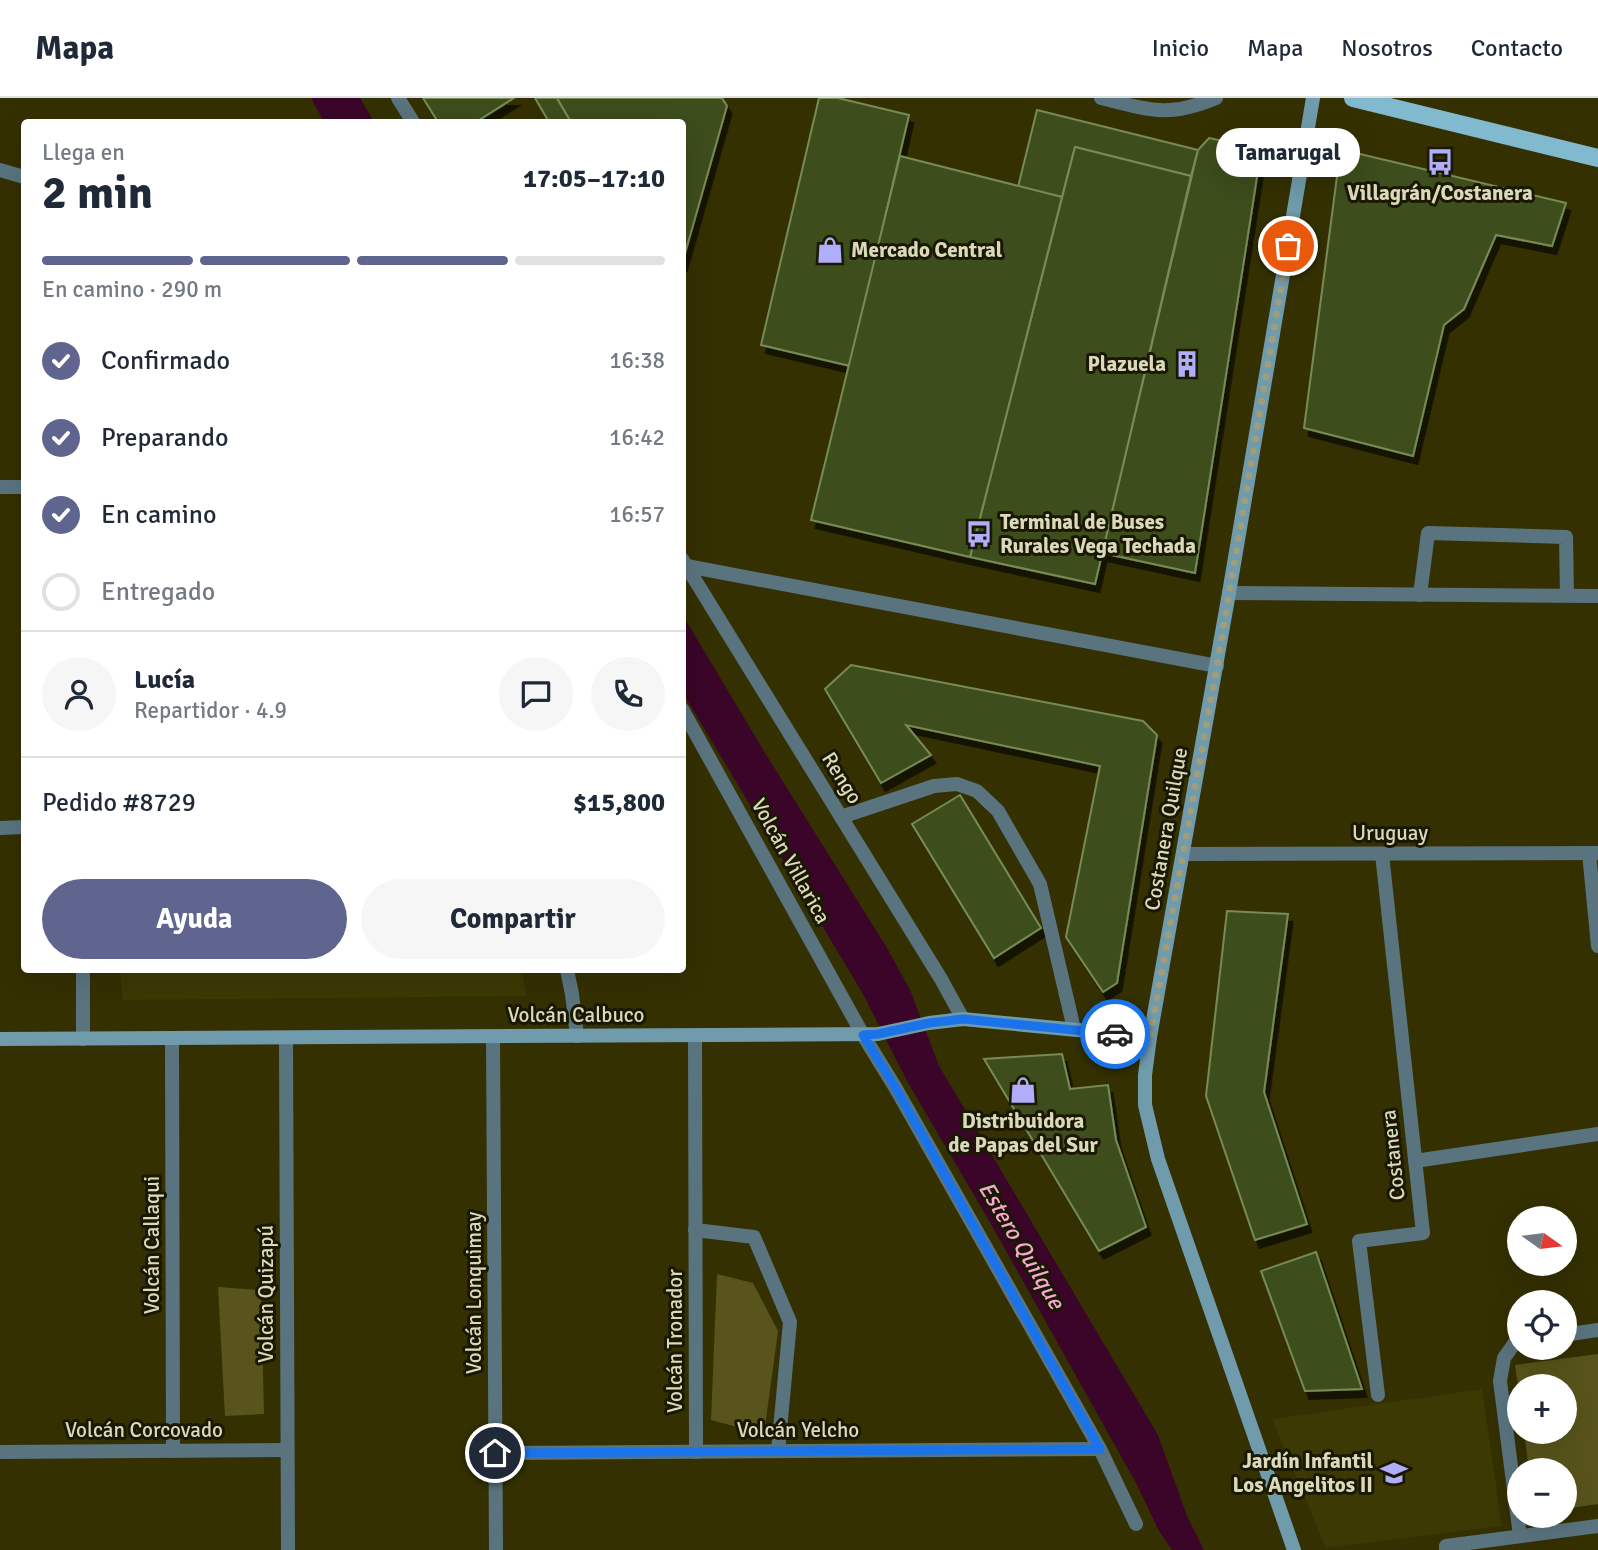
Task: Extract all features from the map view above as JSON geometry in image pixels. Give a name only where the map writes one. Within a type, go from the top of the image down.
[{"type":"main road","name":"Costanera Quilque","points":[[1294,1550],[1151,1133],[1145,1105],[1145,1075],[1313,98]]},
{"type":"main road","points":[[1353,98],[1598,158]]},
{"type":"main road","name":"Volcán Calbuco","points":[[0,1040],[870,1035],[963,1019],[1150,1037]]},
{"type":"street","points":[[398,98],[411,119]]},
{"type":"street","points":[[1101,98],[1156,111],[1178,110],[1216,98]]},
{"type":"street","points":[[0,170],[21,176]]},
{"type":"street","points":[[0,487],[21,486]]},
{"type":"street","points":[[1420,594],[1428,533],[1566,537],[1566,595]]},
{"type":"street","points":[[686,562],[1217,666]]},
{"type":"street","name":"Rengo","points":[[686,564],[963,1019]]},
{"type":"street","points":[[1229,593],[1598,596]]},
{"type":"street","name":"Volcán Villarica","points":[[686,719],[870,1035],[895,1087],[1100,1449],[1136,1524]]},
{"type":"street","points":[[841,817],[934,786],[957,784],[977,791],[998,811],[1040,884],[1074,1029]]},
{"type":"street","points":[[0,828],[21,827]]},
{"type":"street","points":[[1593,853],[1598,946]]},
{"type":"street","name":"Uruguay","points":[[1183,854],[1593,853]]},
{"type":"street","name":"Costanera","points":[[1378,1395],[1359,1241],[1423,1233],[1382,854]]},
{"type":"street","points":[[83,973],[83,1039]]},
{"type":"street","points":[[568,973],[577,1036]]},
{"type":"street","name":"Volcán Tronador","points":[[695,1035],[696,1452]]},
{"type":"street","name":"Volcán Lonquimay","points":[[494,1037],[496,1550]]},
{"type":"street","name":"Volcán Quizapú","points":[[286,1038],[288,1550]]},
{"type":"street","name":"Volcán Callaqui","points":[[172,1039],[173,1451]]},
{"type":"street","points":[[1415,1161],[1598,1134]]},
{"type":"street","points":[[695,1230],[754,1237],[790,1322],[778,1451]]},
{"type":"street","points":[[1577,1333],[1598,1331]]},
{"type":"street","points":[[1507,1354],[1500,1381],[1520,1536]]},
{"type":"street","name":"Volcán Yelcho","points":[[495,1453],[1100,1449]]},
{"type":"street","name":"Volcán Corcovado","points":[[0,1452],[287,1450]]},
{"type":"street","points":[[1446,1548],[1598,1526]]},
{"type":"shaded area","points":[[120,973],[522,973],[526,996],[123,1000]]},
{"type":"shaded area","points":[[717,1274],[753,1283],[778,1331],[764,1434],[711,1420]]},
{"type":"shaded area","points":[[218,1287],[261,1290],[264,1414],[225,1416]]},
{"type":"shaded area","points":[[1598,1354],[1598,1504],[1577,1507],[1577,1458],[1527,1458],[1526,1444],[1577,1444],[1577,1374],[1516,1374],[1515,1365],[1577,1360],[1577,1357]]},
{"type":"shaded area","name":"Jardín Infantil Los Angelitos II","points":[[1482,1389],[1502,1526],[1326,1548],[1272,1419]]},
{"type":"water","points":[[311,98],[360,98],[372,119],[322,119]]},
{"type":"water","name":"Estero Quilque","points":[[686,621],[887,948],[910,990],[939,1066],[1158,1435],[1187,1516],[1204,1550],[1172,1550],[1159,1531],[1136,1483],[991,1224],[907,1081],[863,994],[686,698]]},
{"type":"building","points":[[423,98],[514,98],[481,119],[436,119]]},
{"type":"building","points":[[535,98],[557,98],[569,119],[547,119]]},
{"type":"building","points":[[557,98],[722,98],[727,106],[686,250],[686,119],[569,119]]},
{"type":"building","name":"Mercado Central","points":[[819,98],[838,98],[909,115],[850,366],[761,345]]},
{"type":"building","points":[[1037,110],[1198,150],[1191,176],[1075,147],[1062,197],[1018,187]]},
{"type":"building","name":"Plazuela","points":[[1209,138],[1256,148],[1260,158],[1195,573],[1102,553],[1198,150]]},
{"type":"building","points":[[1075,147],[1191,176],[1095,584],[970,557]]},
{"type":"building","points":[[1360,154],[1566,203],[1552,246],[1496,235],[1464,309],[1444,325],[1413,456],[1304,428],[1339,161]]},
{"type":"building","points":[[900,156],[1062,197],[970,557],[811,520]]},
{"type":"building","points":[[851,665],[1143,721],[1157,735],[1117,983],[1103,992],[1066,937],[1100,766],[906,725],[931,755],[881,783],[825,689]]},
{"type":"building","points":[[960,795],[1041,928],[994,958],[912,824]]},
{"type":"building","points":[[1227,911],[1288,914],[1264,1092],[1307,1224],[1255,1240],[1206,1096]]},
{"type":"building","points":[[1062,1054],[1070,1089],[1108,1085],[1116,1140],[1146,1227],[1099,1251],[984,1059]]},
{"type":"building","points":[[1316,1252],[1362,1389],[1305,1391],[1261,1271]]},
{"type":"way so far","points":[[1115,1034],[1150,1037],[1217,666],[1288,246]]},
{"type":"place","name":"Villagrán/Costanera","points":[[1440,162]]},
{"type":"place","name":"Tamarugal","points":[[1288,246]]},
{"type":"place","name":"Mercado Central","points":[[830,250]]},
{"type":"place","name":"Plazuela","points":[[1187,364]]},
{"type":"place","name":"Terminal de Buses Rurales Vega Techada","points":[[979,534]]},
{"type":"place","name":"Distribuidora de Papas del Sur","points":[[1023,1090]]},
{"type":"place","name":"Jardín Infantil Los Angelitos II","points":[[1394,1473]]},
{"type":"route","points":[[495,1453],[1100,1449],[863,1035],[963,1019],[1115,1034]]}]
